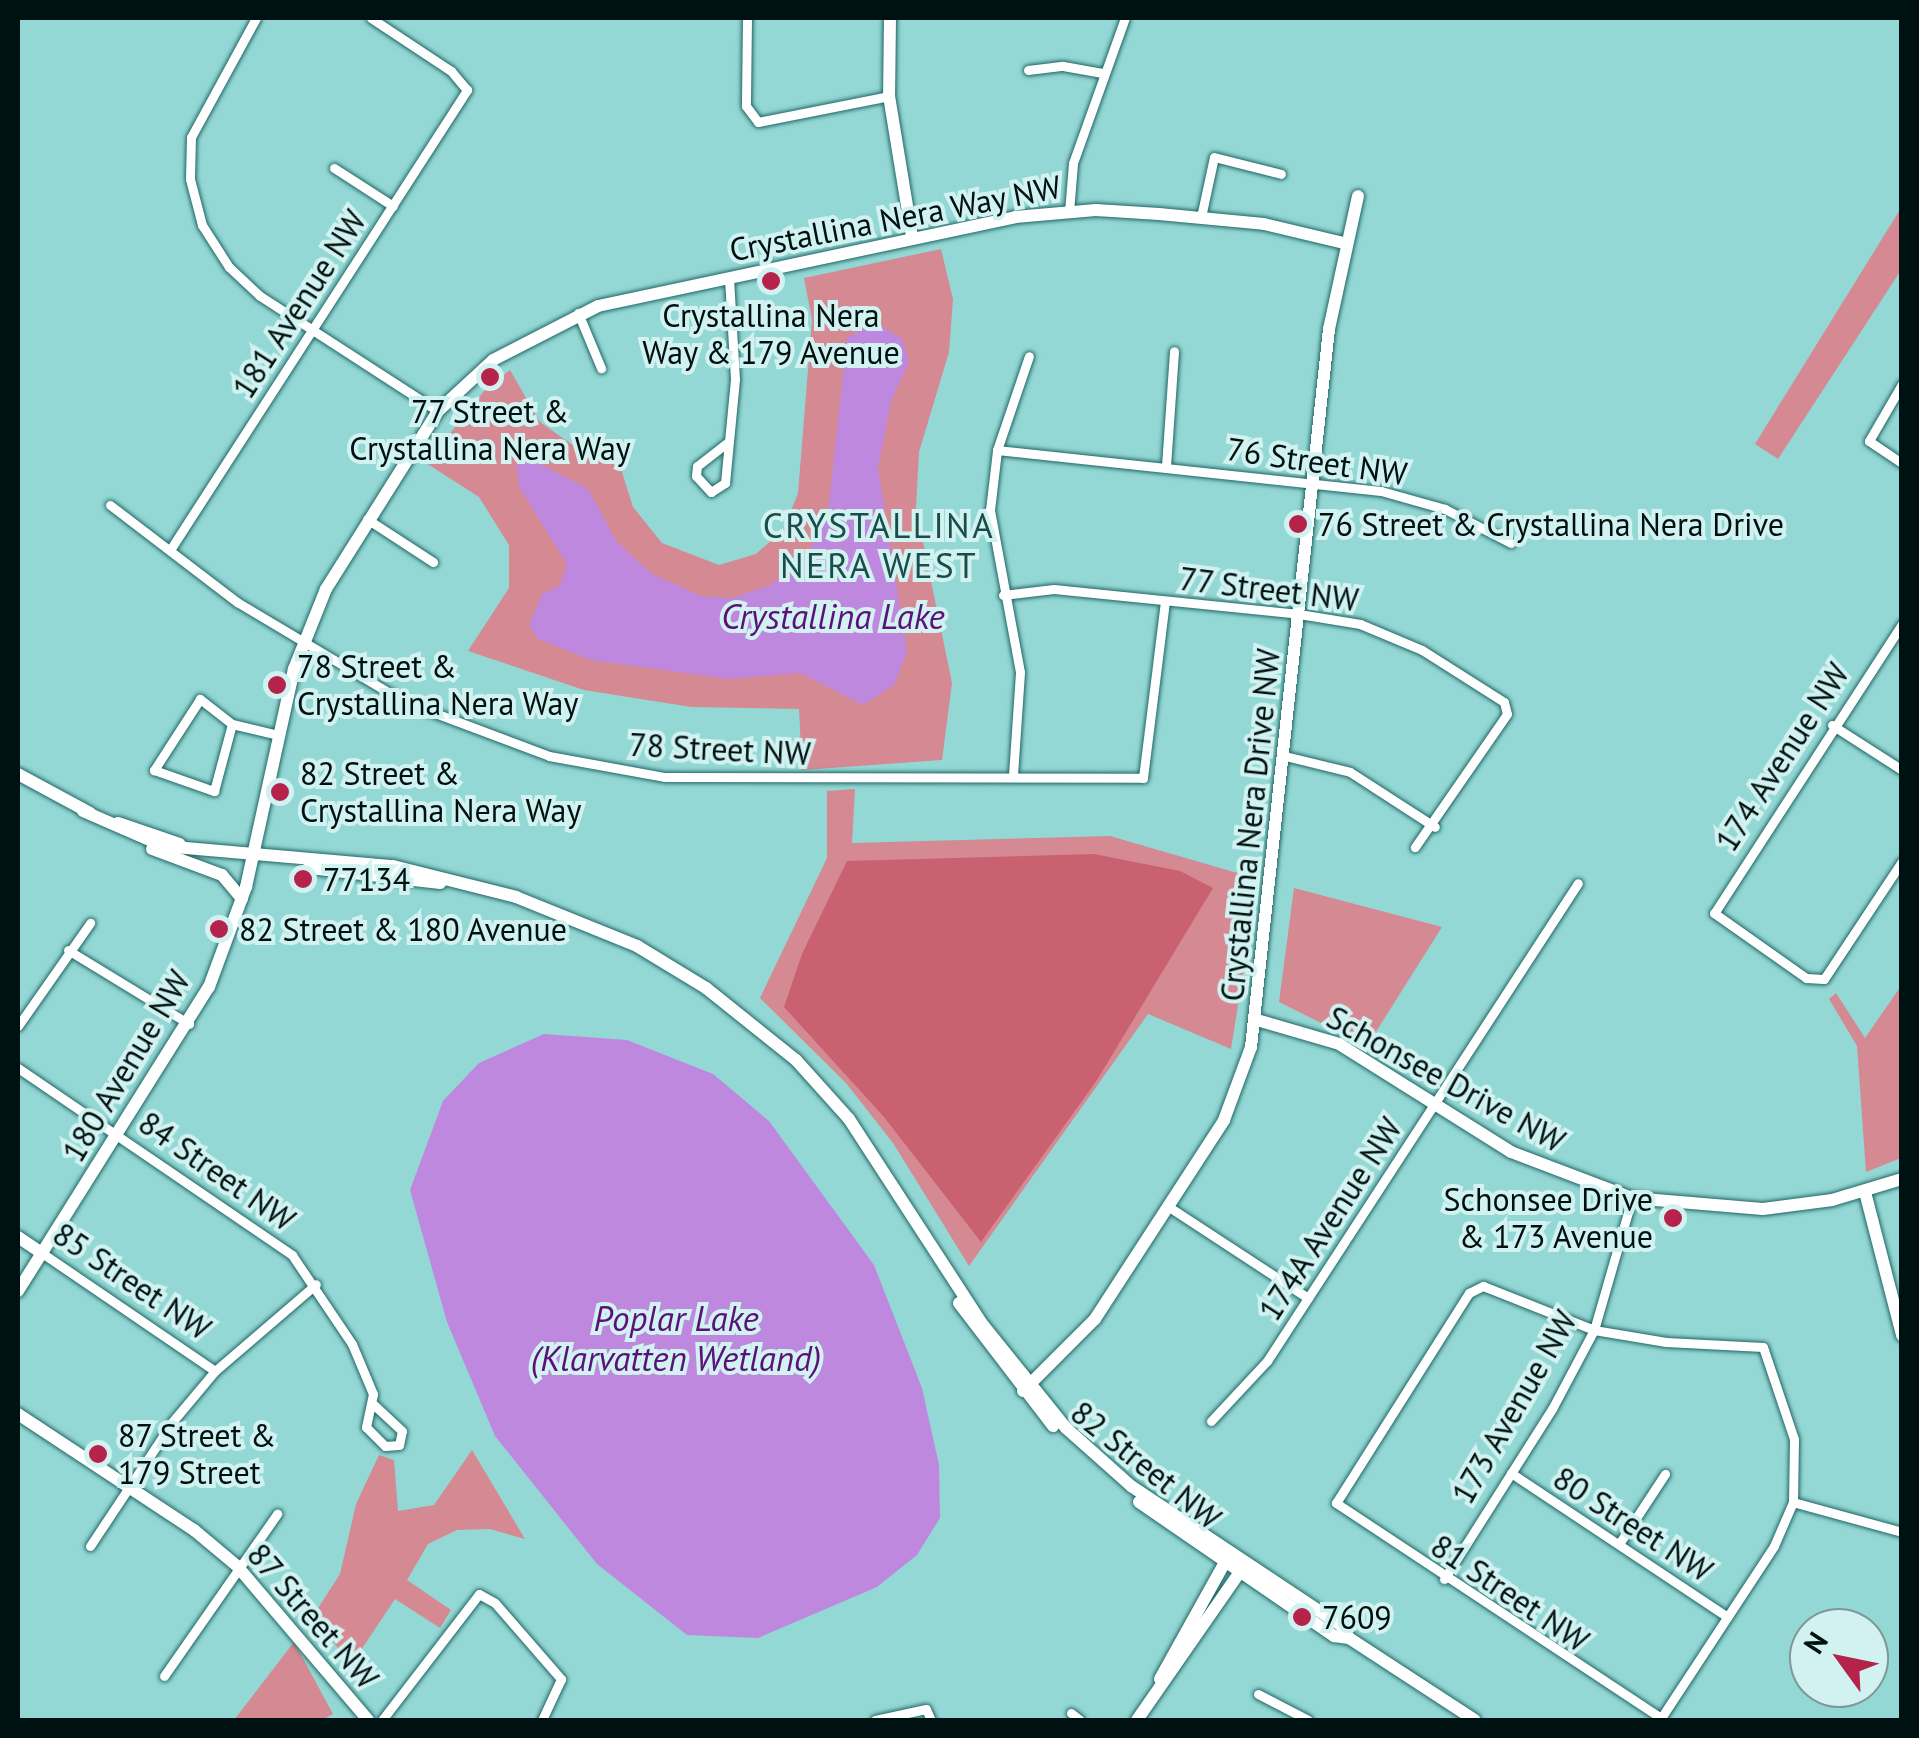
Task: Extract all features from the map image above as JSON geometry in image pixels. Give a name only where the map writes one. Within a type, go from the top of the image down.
[{"type":"street","points":[[256,18],[202,107],[188,156],[194,201],[214,247],[254,291],[438,412]]},
{"type":"street","name":"181 Avenue NW","points":[[170,550],[393,206],[466,84],[371,18]]},
{"type":"street","points":[[747,18],[746,98],[752,118],[766,122],[889,96]]},
{"type":"street","points":[[890,18],[889,96],[912,237]]},
{"type":"street","points":[[1069,212],[1073,163],[1102,73],[1126,18]]},
{"type":"street","points":[[1028,70],[1063,66],[1102,73]]},
{"type":"street","points":[[1201,217],[1214,157],[1281,174]]},
{"type":"street","points":[[334,168],[393,206]]},
{"type":"street","name":"Crystallina Nera Drive NW","points":[[1027,1388],[1082,1337],[1224,1120],[1257,1020],[1312,482],[1344,243],[1358,196]]},
{"type":"street","name":"Crystallina Nera Way NW","points":[[253,856],[278,734],[302,644],[367,519],[438,412],[493,360],[578,313],[912,237],[1069,212],[1201,217],[1344,243]]},
{"type":"street","points":[[728,442],[696,466],[696,476],[711,492],[724,488],[736,352],[730,278]]},
{"type":"street","points":[[578,313],[601,368]]},
{"type":"street","points":[[1166,466],[1174,351]]},
{"type":"street","points":[[1013,775],[1020,672],[990,532],[997,450],[1029,356]]},
{"type":"street","points":[[1902,384],[1870,434],[1902,464]]},
{"type":"street","name":"76 Street NW","points":[[997,450],[1312,482],[1422,501],[1511,543]]},
{"type":"street","name":"78 Street NW","points":[[110,505],[302,644],[403,701],[479,733],[626,772],[734,780],[1013,775],[1143,778],[1165,601]]},
{"type":"street","points":[[367,519],[433,562]]},
{"type":"street","name":"77 Street NW","points":[[1004,595],[1054,589],[1299,614],[1360,624],[1409,643],[1506,708],[1505,720],[1435,827]]},
{"type":"street","name":"174 Avenue NW","points":[[1900,625],[1716,901],[1716,918],[1817,981],[1828,976],[1902,861]]},
{"type":"street","points":[[232,724],[214,791],[154,770],[200,699],[232,724],[278,734]]},
{"type":"street","points":[[1832,725],[1902,770]]},
{"type":"street","points":[[1285,756],[1350,772],[1435,827],[1415,847]]},
{"type":"street","name":"82 Street NW","points":[[18,774],[118,831],[184,846],[309,862],[319,869],[478,886],[636,946],[754,1024],[850,1119],[1027,1388],[1109,1468],[1334,1636],[1349,1638],[1475,1720]]},
{"type":"street","name":"82 Street NW","points":[[84,811],[184,846]]},
{"type":"street","points":[[118,831],[222,875],[242,899]]},
{"type":"street","name":"180 Avenue NW","points":[[18,1291],[189,1024],[242,899],[253,856]]},
{"type":"street","name":"174A Avenue NW","points":[[1210,1421],[1247,1388],[1578,883]]},
{"type":"street","points":[[18,1026],[90,923]]},
{"type":"street","points":[[68,950],[189,1024]]},
{"type":"street","name":"Schonsee Drive NW","points":[[1257,1020],[1339,1044],[1533,1164],[1632,1198],[1763,1209],[1865,1192],[1902,1179]]},
{"type":"street","name":"84 Street NW","points":[[18,1068],[280,1243],[316,1284],[352,1344],[374,1405],[402,1432],[399,1445],[384,1446],[366,1428],[374,1405]]},
{"type":"street","points":[[1865,1192],[1902,1335]]},
{"type":"street","name":"173 Avenue NW","points":[[1444,1579],[1511,1474],[1594,1330],[1632,1198]]},
{"type":"street","points":[[1169,1207],[1308,1298]]},
{"type":"street","name":"85 Street NW","points":[[18,1237],[216,1371]]},
{"type":"street","points":[[90,1546],[216,1371],[316,1284]]},
{"type":"street","name":"81 Street NW","points":[[1594,1330],[1475,1287],[1336,1502],[1444,1579],[1661,1718],[1728,1616]]},
{"type":"street","points":[[1594,1330],[1666,1342],[1763,1347],[1794,1439],[1793,1502],[1774,1546],[1728,1616]]},
{"type":"street","name":"87 Street NW","points":[[18,1414],[130,1486],[237,1566],[368,1720]]},
{"type":"street","name":"80 Street NW","points":[[1511,1474],[1728,1616]]},
{"type":"street","points":[[1619,1544],[1665,1474]]},
{"type":"street","points":[[1793,1502],[1902,1532]]},
{"type":"street","points":[[164,1676],[237,1566],[277,1514]]},
{"type":"street","points":[[1146,1708],[1190,1615],[1228,1558]]},
{"type":"street","points":[[1137,1720],[1242,1569]]},
{"type":"street","points":[[382,1720],[479,1594],[495,1603],[563,1684],[542,1720]]},
{"type":"street","points":[[1258,1694],[1308,1720]]},
{"type":"street","points":[[875,1720],[926,1709],[931,1720]]},
{"type":"street","points":[[1070,1713],[1080,1720]]},
{"type":"shaded area","points":[[1901,208],[1901,270],[1778,459],[1755,444]]},
{"type":"shaded area","points":[[941,249],[953,299],[949,352],[919,452],[916,508],[952,683],[942,760],[802,770],[799,709],[691,707],[584,690],[468,651],[509,588],[509,545],[479,497],[426,463],[485,390],[510,370],[540,422],[574,446],[616,453],[633,507],[662,543],[719,565],[756,554],[784,529],[798,493],[812,320],[804,278]]},
{"type":"shaded area","points":[[855,789],[852,843],[1110,836],[1258,879],[1231,1049],[1148,1014],[969,1266],[893,1143],[846,1083],[760,998],[827,858],[827,791]]},
{"type":"shaded area","points":[[1094,854],[1180,871],[1213,888],[1097,1080],[981,1242],[884,1117],[784,1007],[802,954],[847,861]]},
{"type":"shaded area","points":[[1294,888],[1442,927],[1367,1046],[1279,1002]]},
{"type":"shaded area","points":[[1901,986],[1901,1158],[1866,1172],[1857,1046],[1829,999],[1836,993],[1865,1038]]},
{"type":"shaded area","points":[[472,1450],[525,1539],[490,1529],[457,1530],[428,1544],[407,1580],[451,1610],[440,1628],[395,1599],[351,1665],[313,1616],[340,1574],[356,1504],[379,1455],[394,1460],[398,1511],[434,1505]]},
{"type":"shaded area","points":[[294,1642],[333,1714],[322,1720],[234,1720]]},
{"type":"water","name":"Crystallina Lake","points":[[875,322],[902,339],[909,362],[891,401],[878,468],[907,652],[894,685],[863,705],[801,673],[729,679],[591,660],[538,639],[529,625],[542,594],[560,585],[567,564],[519,487],[515,451],[588,489],[617,542],[652,574],[701,596],[732,598],[771,585],[811,548],[828,512],[847,338]]},
{"type":"water","name":"Poplar Lake (Klarvatten Wetland)","points":[[544,1034],[627,1040],[713,1074],[769,1121],[874,1265],[922,1388],[939,1465],[940,1518],[917,1555],[877,1587],[758,1638],[687,1635],[597,1564],[495,1436],[447,1322],[410,1190],[443,1101],[479,1063]]},
{"type":"place","name":"Crystallina Nera Way & 179 Avenue","points":[[771,281]]},
{"type":"place","name":"77 Street & Crystallina Nera Way","points":[[490,377]]},
{"type":"place","name":"76 Street & Crystallina Nera Drive","points":[[1298,524]]},
{"type":"place","name":"78 Street & Crystallina Nera Way","points":[[277,685]]},
{"type":"place","name":"82 Street & Crystallina Nera Way","points":[[280,792]]},
{"type":"place","name":"77134","points":[[303,879]]},
{"type":"place","name":"82 Street & 180 Avenue","points":[[219,929]]},
{"type":"place","name":"Schonsee Drive & 173 Avenue","points":[[1673,1218]]},
{"type":"place","name":"87 Street & 179 Street","points":[[98,1454]]},
{"type":"place","name":"7609","points":[[1302,1617]]},
{"type":"district","name":"CRYSTALLINA NERA WEST","points":[[879,545]]}]
